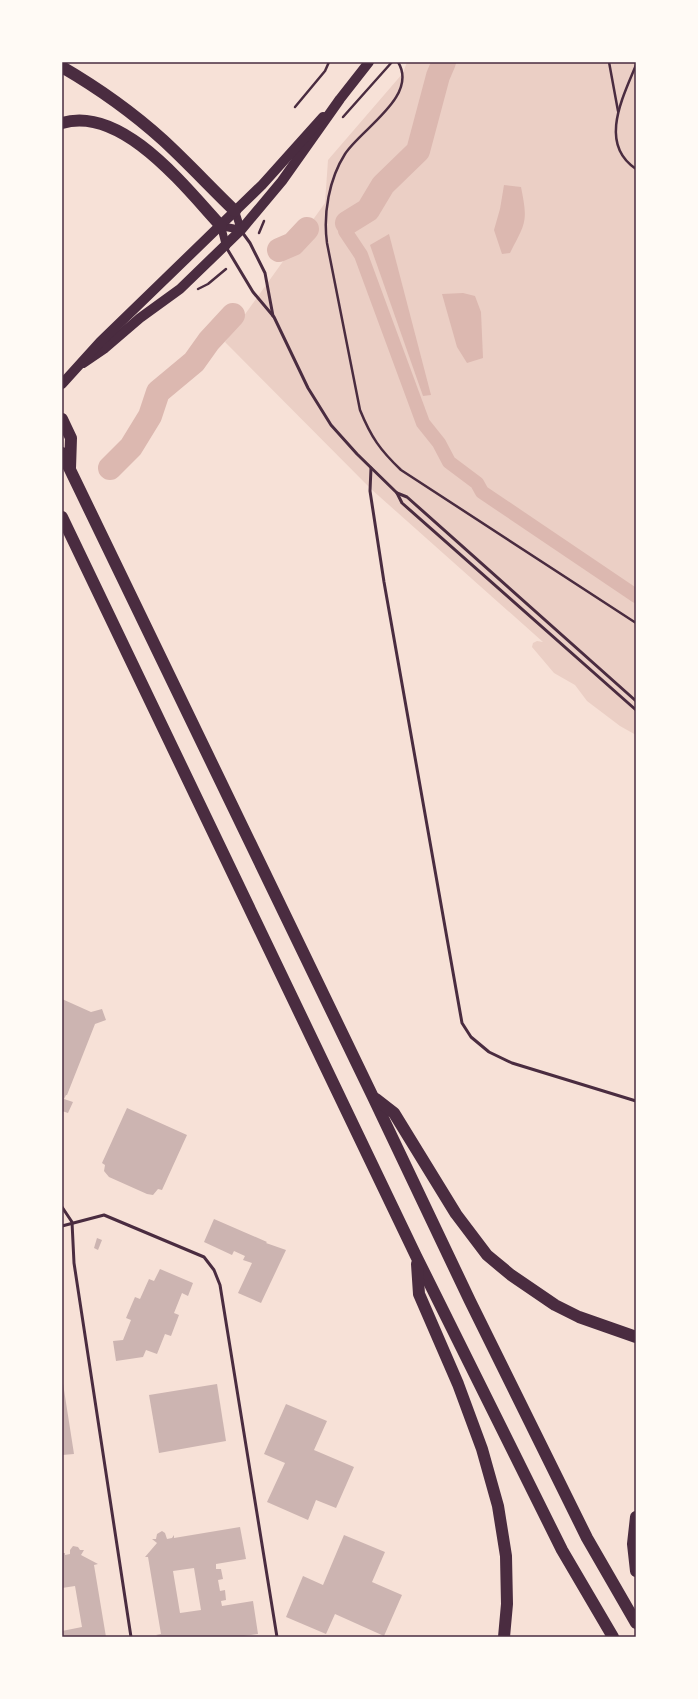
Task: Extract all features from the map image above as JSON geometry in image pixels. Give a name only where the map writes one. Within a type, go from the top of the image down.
[{"type":"highway","points":[[62,67],[118,103],[143,123],[164,141],[235,211]]},
{"type":"highway","points":[[62,123],[84,121],[98,123],[118,130],[136,141],[160,162],[221,226]]},
{"type":"highway","points":[[62,419],[71,438],[70,469]]},
{"type":"highway","points":[[62,453],[470,1301],[584,1530],[636,1622]]},
{"type":"highway","points":[[62,517],[416,1256],[562,1550],[613,1637]]},
{"type":"highway","points":[[373,1097],[394,1113],[456,1214],[487,1255],[522,1282],[556,1305],[579,1317],[636,1337]]},
{"type":"highway","points":[[416,1256],[419,1294],[458,1384],[480,1442],[498,1506],[506,1556],[507,1604],[504,1637]]},
{"type":"highway","points":[[636,1518],[633,1544],[636,1571]]},
{"type":"main road","points":[[83,363],[105,348],[140,318],[180,289],[226,246],[282,181],[340,99],[369,62]]},
{"type":"main road","points":[[62,384],[83,363],[100,342],[221,226],[340,99]]},
{"type":"main road","points":[[235,211],[241,230]]},
{"type":"main road","points":[[221,226],[241,230]]},
{"type":"main road","points":[[221,226],[226,246]]},
{"type":"lane","points":[[241,230],[250,243],[265,273],[274,317],[308,388],[331,425],[371,468],[397,493],[402,503],[636,710]]},
{"type":"lane","points":[[226,246],[253,292],[274,317]]},
{"type":"lane","points":[[371,468],[370,490],[384,582],[462,1023],[471,1037],[489,1052],[512,1063],[636,1101]]},
{"type":"lane","points":[[397,493],[407,497],[636,701]]},
{"type":"lane","points":[[62,1207],[72,1222],[74,1263],[131,1637]]},
{"type":"lane","points":[[62,1226],[72,1222],[104,1215],[204,1257],[214,1270],[220,1286],[277,1637]]},
{"type":"path","points":[[295,107],[325,71],[329,62]]},
{"type":"path","points":[[339,122],[392,62]]},
{"type":"path","points":[[398,62],[402,73],[400,90],[384,112],[346,152],[332,185],[326,215],[327,243],[360,410],[366,425],[375,442],[401,470],[636,623]]},
{"type":"path","points":[[610,62],[618,111],[616,138],[622,155],[629,165],[636,169]]},
{"type":"path","points":[[618,111],[636,65]]},
{"type":"shaded area","points":[[407,62],[636,62],[636,735],[620,726],[587,701],[575,685],[554,673],[532,647],[533,643],[537,641],[543,642],[371,489],[225,342],[325,203],[328,160],[403,73]]},
{"type":"shaded area","points":[[504,185],[521,187],[525,215],[522,228],[510,253],[502,254],[494,230],[500,209]]},
{"type":"shaded area","points":[[389,234],[431,395],[423,396],[370,245]]},
{"type":"shaded area","points":[[463,293],[475,296],[481,312],[483,358],[467,363],[457,347],[442,294]]},
{"type":"building","points":[[62,999],[91,1012],[102,1009],[106,1020],[95,1024],[67,1095],[64,1099],[73,1102],[68,1113],[62,1111]]},
{"type":"building","points":[[127,1108],[187,1135],[162,1190],[158,1189],[153,1195],[147,1194],[109,1177],[104,1171],[105,1165],[102,1163]]},
{"type":"building","points":[[214,1219],[267,1242],[266,1243],[286,1250],[261,1303],[238,1293],[252,1263],[243,1260],[245,1256],[234,1251],[232,1255],[204,1242]]},
{"type":"building","points":[[97,1238],[102,1240],[98,1250],[94,1248]]},
{"type":"building","points":[[160,1269],[193,1283],[188,1296],[182,1293],[174,1313],[179,1315],[171,1336],[165,1334],[157,1354],[146,1350],[143,1357],[116,1361],[113,1341],[123,1340],[131,1320],[126,1318],[135,1297],[140,1299],[149,1279],[154,1281]]},
{"type":"building","points":[[62,1377],[74,1454],[62,1455]]},
{"type":"building","points":[[217,1384],[226,1441],[159,1453],[149,1395]]},
{"type":"building","points":[[286,1404],[327,1421],[314,1450],[354,1467],[336,1508],[316,1500],[308,1520],[267,1502],[285,1463],[264,1454]]},
{"type":"building","points":[[240,1527],[246,1559],[216,1564],[216,1569],[221,1569],[223,1579],[218,1580],[220,1591],[225,1590],[226,1600],[221,1601],[222,1606],[253,1601],[258,1634],[237,1637],[160,1637],[156,1635],[161,1634],[148,1557],[145,1557],[157,1543],[152,1539],[156,1539],[157,1534],[162,1531],[165,1533],[167,1539],[172,1538],[174,1535],[174,1538]],"holes":[[[194,1568],[201,1610],[180,1613],[173,1571]]]},
{"type":"building","points":[[344,1535],[385,1552],[372,1582],[402,1595],[384,1636],[335,1614],[326,1634],[286,1617],[303,1576],[323,1585]]},
{"type":"building","points":[[73,1546],[78,1547],[80,1550],[84,1550],[81,1555],[98,1564],[94,1565],[106,1637],[62,1637],[62,1631],[82,1627],[75,1586],[62,1588],[63,1553],[65,1553],[65,1555],[70,1554],[70,1550]]},
{"type":"waterway","points":[[347,223],[368,210],[383,185],[418,151],[438,76],[444,62]]},
{"type":"waterway","points":[[347,223],[345,231],[361,255],[423,423],[439,443],[449,462],[477,483],[482,492],[636,596]]},
{"type":"waterway","points":[[279,250],[293,244],[307,229]]},
{"type":"waterway","points":[[110,468],[131,447],[150,416],[158,392],[194,362],[209,341],[233,315]]}]
